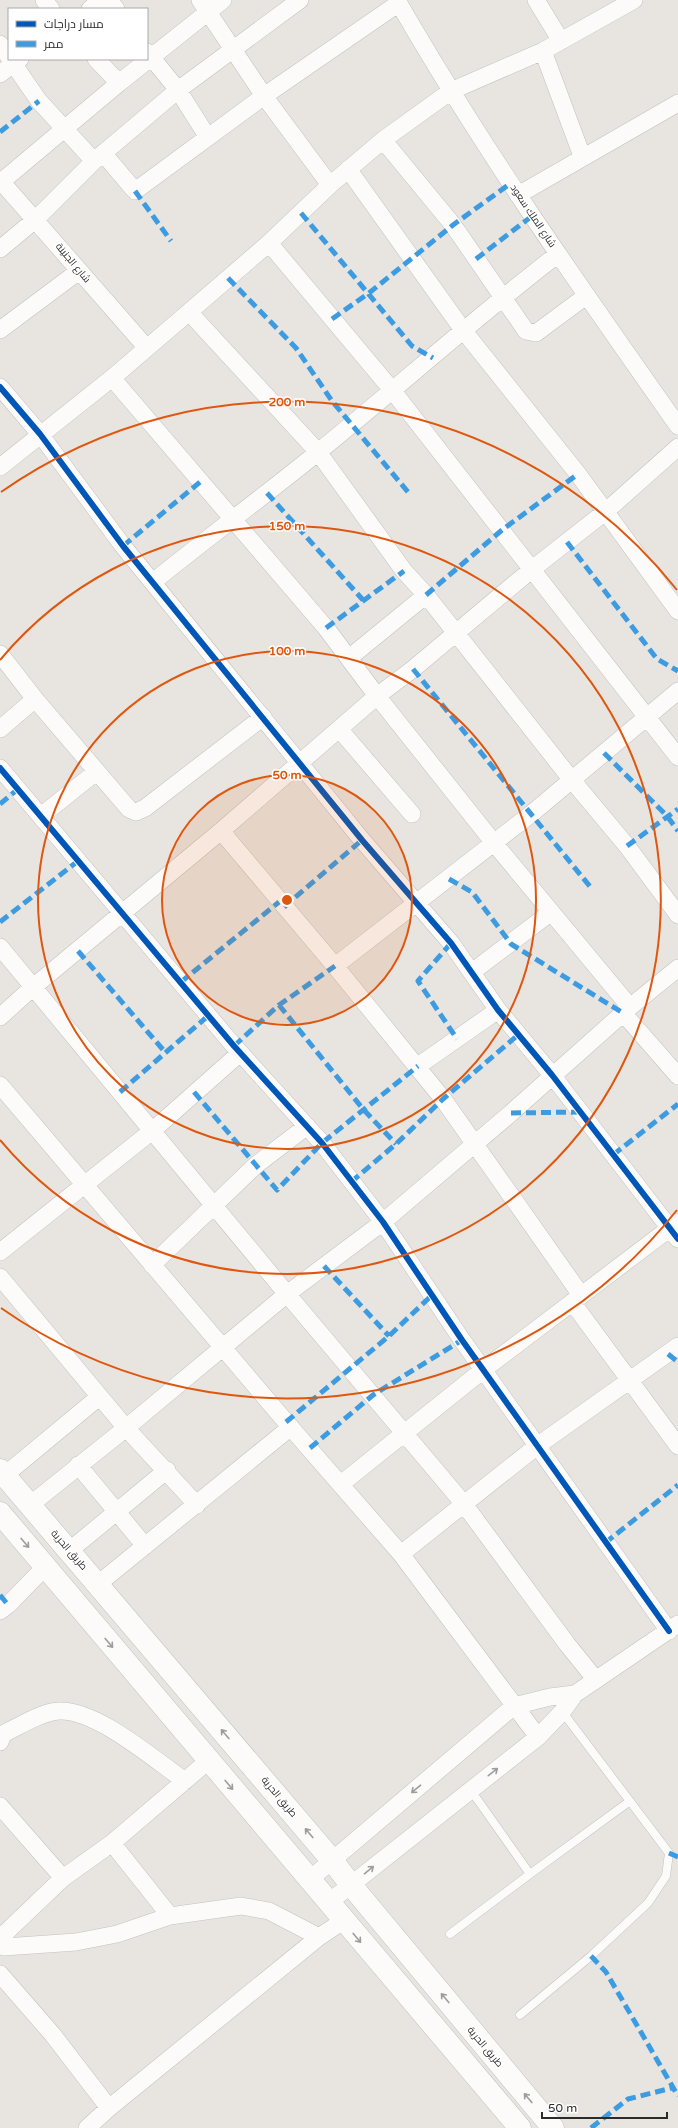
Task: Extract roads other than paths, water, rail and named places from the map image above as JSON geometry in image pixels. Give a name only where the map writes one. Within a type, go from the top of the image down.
[{"type":"main road","name":"طريق الحرية","points":[[2,1472],[331,1859],[553,2128]]},
{"type":"main road","points":[[0,1514],[343,1921],[520,2128]]},
{"type":"street","points":[[44,0],[50,8]]},
{"type":"street","points":[[91,8],[101,0]]},
{"type":"street","points":[[109,0],[115,8]]},
{"type":"street","points":[[207,136],[178,90],[149,54],[203,6],[223,0]]},
{"type":"street","points":[[0,249],[36,219],[99,157],[178,90],[299,0]]},
{"type":"street","points":[[536,0],[561,41]]},
{"type":"street","points":[[0,468],[40,434],[112,378],[269,242],[330,184],[383,140],[451,91],[543,51],[634,0]]},
{"type":"street","points":[[0,74],[13,60],[39,102],[64,128],[99,157],[135,191],[207,136],[398,2]]},
{"type":"street","name":"شارع الملك سعود","points":[[398,2],[451,91],[518,195],[586,296],[678,426]]},
{"type":"street","points":[[203,6],[264,96],[330,184]]},
{"type":"street","points":[[0,44],[8,54]]},
{"type":"street","points":[[543,51],[582,156]]},
{"type":"street","points":[[97,60],[119,83]]},
{"type":"street","points":[[2,187],[64,128],[119,83],[143,60]]},
{"type":"street","points":[[518,195],[582,156],[678,103]]},
{"type":"street","points":[[383,140],[453,225],[504,296],[525,329],[532,334],[536,333],[586,296]]},
{"type":"street","points":[[348,169],[463,330],[578,474],[678,611]]},
{"type":"street","name":"شارع الجنينة","points":[[2,187],[36,219],[79,271],[146,347]]},
{"type":"street","points":[[269,242],[392,390],[678,757]]},
{"type":"street","points":[[153,582],[318,452],[433,358],[463,330],[504,296],[558,254]]},
{"type":"street","points":[[0,330],[79,271]]},
{"type":"street","points":[[189,312],[318,452],[404,571],[426,595],[571,779],[627,846],[678,915]]},
{"type":"street","points":[[112,378],[326,628],[377,696],[678,1076]]},
{"type":"street","points":[[0,387],[40,434],[123,546],[301,762],[362,840],[451,943],[498,1010],[676,1230],[577,1298],[403,1433],[341,1484]]},
{"type":"street","points":[[0,1017],[32,988],[123,914],[340,730],[377,696],[413,669],[531,570],[605,512],[678,447]]},
{"type":"street","points":[[349,658],[426,595]]},
{"type":"street","points":[[0,654],[35,699],[96,772],[129,808],[136,812],[142,810],[263,717]]},
{"type":"street","points":[[335,966],[494,843],[678,691]]},
{"type":"street","points":[[0,729],[35,699]]},
{"type":"street","points":[[340,730],[412,814]]},
{"type":"street","points":[[0,768],[240,1053],[307,1126],[383,1222],[483,1370],[537,1446],[674,1627],[575,1694],[562,1712],[538,1736],[328,1903]]},
{"type":"street","points":[[41,816],[96,772]]},
{"type":"street","points":[[221,831],[418,1066],[475,1144],[630,1380],[678,1446]]},
{"type":"street","points":[[472,972],[550,913]]},
{"type":"street","points":[[0,947],[32,988],[464,1504],[567,1644],[596,1680]]},
{"type":"street","points":[[30,1505],[126,1428],[222,1346],[287,1294],[383,1222],[475,1144],[626,1010],[678,968]]},
{"type":"street","points":[[418,1066],[498,1010]]},
{"type":"street","points":[[0,1252],[84,1183],[152,1131],[240,1053]]},
{"type":"street","points":[[0,1085],[152,1265],[401,1554],[538,1736]]},
{"type":"street","points":[[152,1265],[256,1165],[307,1126]]},
{"type":"street","points":[[0,1277],[99,1397],[197,1504]]},
{"type":"street","points":[[401,1554],[537,1446],[678,1346]]},
{"type":"street","points":[[2,1472],[99,1397]]},
{"type":"street","points":[[98,1584],[291,1427]]},
{"type":"street","points":[[78,1465],[145,1546]]},
{"type":"street","points":[[69,1551],[167,1470]]},
{"type":"street","points":[[0,1611],[8,1605],[45,1567]]},
{"type":"street","points":[[309,1880],[331,1859],[514,1706],[550,1697],[575,1694]]},
{"type":"street","points":[[1,1733],[39,1717],[58,1711],[81,1714],[104,1724],[186,1781]]},
{"type":"street","points":[[1,1945],[63,1878],[112,1844],[208,1761]]},
{"type":"street","points":[[0,1806],[63,1878]]},
{"type":"street","points":[[112,1844],[170,1916]]},
{"type":"street","points":[[1,1945],[76,1942],[117,1934],[170,1916],[232,1907],[250,1906],[269,1911],[319,1937]]},
{"type":"street","points":[[87,2128],[108,2108],[319,1937],[343,1921]]},
{"type":"street","points":[[0,1974],[53,2035],[108,2108]]},
{"type":"lane","points":[[520,2015],[621,1929],[648,1903],[663,1883],[668,1869],[669,1853],[550,1697]]},
{"type":"lane","points":[[470,1789],[530,1874]]},
{"type":"lane","points":[[450,1934],[630,1801]]}]
